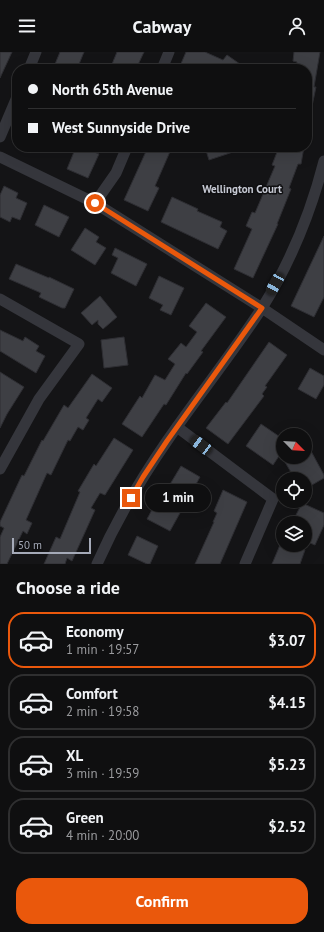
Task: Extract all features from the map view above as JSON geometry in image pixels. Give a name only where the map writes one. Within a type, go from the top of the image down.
[{"type":"street","points":[[31,64],[36,52]]},
{"type":"street","points":[[164,64],[169,52]]},
{"type":"street","points":[[0,137],[12,109]]},
{"type":"street","points":[[95,203],[116,173],[125,152]]},
{"type":"street","points":[[0,157],[95,203],[262,308],[324,350]]},
{"type":"street","points":[[97,564],[119,519],[143,477],[262,308],[282,272],[297,240],[318,183],[324,161]]},
{"type":"street","points":[[0,300],[79,344],[39,399],[0,469]]},
{"type":"street","points":[[177,427],[273,499],[244,564]]},
{"type":"building","points":[[0,52],[12,52],[0,78]]},
{"type":"building","points":[[60,52],[84,52],[79,64],[55,64]]},
{"type":"building","points":[[117,52],[144,52],[138,64],[112,64]]},
{"type":"building","points":[[186,52],[205,52],[223,60],[227,55],[240,64],[181,64]]},
{"type":"building","points":[[294,52],[320,52],[312,106],[312,64],[297,64],[297,62],[293,61]]},
{"type":"building","points":[[74,152],[94,152],[99,154],[88,178],[67,169]]},
{"type":"building","points":[[146,152],[170,152],[155,186],[159,188],[148,211],[124,200]]},
{"type":"building","points":[[207,152],[233,152],[209,160]]},
{"type":"building","points":[[277,152],[303,152],[301,164],[298,164],[289,188],[291,189],[278,224],[253,278],[234,269],[252,229],[246,226],[252,212],[255,213],[275,166],[272,165]]},
{"type":"building","points":[[4,186],[18,193],[16,198],[27,203],[20,220],[12,217],[10,222],[0,217],[0,195]]},
{"type":"building","points":[[172,197],[198,209],[197,211],[222,222],[220,227],[227,231],[218,249],[161,222]]},
{"type":"building","points":[[44,205],[69,217],[59,237],[35,225]]},
{"type":"building","points":[[85,228],[99,237],[96,242],[106,248],[95,265],[71,250]]},
{"type":"building","points":[[324,236],[324,297],[314,317],[291,306]]},
{"type":"building","points":[[115,248],[147,264],[136,286],[111,273],[118,258],[112,255]]},
{"type":"building","points":[[16,264],[74,289],[65,308],[39,297],[41,293],[9,279]]},
{"type":"building","points":[[159,276],[184,288],[171,315],[160,310],[163,305],[149,298]]},
{"type":"building","points":[[100,296],[117,317],[103,329],[98,324],[98,320],[92,325],[81,313]]},
{"type":"building","points":[[206,303],[226,317],[201,351],[203,352],[187,374],[186,373],[166,405],[164,404],[142,437],[122,424],[140,396],[142,398],[155,375],[165,380],[175,364],[168,359],[181,343],[186,347],[197,332],[189,326]]},
{"type":"building","points":[[0,330],[23,341],[25,337],[39,346],[36,351],[45,356],[36,373],[0,351]]},
{"type":"building","points":[[124,337],[128,365],[104,368],[101,340]]},
{"type":"building","points":[[269,342],[287,355],[265,386],[267,387],[262,394],[264,396],[228,444],[206,428],[226,402],[227,403]]},
{"type":"building","points":[[310,368],[324,376],[324,385],[316,399],[298,389]]},
{"type":"building","points":[[0,372],[24,387],[0,428]]},
{"type":"building","points":[[92,374],[112,388],[102,402],[98,399],[86,418],[89,420],[83,430],[78,427],[70,441],[68,440],[51,475],[47,473],[26,520],[32,523],[27,534],[23,531],[7,564],[0,564],[0,537],[4,528],[0,526],[0,522],[22,475],[24,476],[42,440],[43,441],[64,405],[68,408]]},
{"type":"building","points":[[261,424],[276,434],[276,460],[273,465],[246,446]]},
{"type":"building","points":[[114,438],[133,450],[105,495],[100,493],[91,508],[95,510],[72,561],[67,558],[65,564],[44,564],[56,537],[60,539],[80,492],[78,491],[94,464],[96,466]]},
{"type":"building","points":[[312,453],[324,475],[324,478],[312,485],[312,472],[291,472],[286,464],[312,464]]},
{"type":"building","points":[[181,466],[200,477],[170,531],[147,519],[160,495],[163,496]]},
{"type":"building","points":[[223,490],[247,502],[220,564],[195,564],[214,522],[217,513],[214,511]]},
{"type":"building","points":[[300,508],[312,508],[324,513],[324,525],[315,545],[312,544],[312,516],[296,516]]},
{"type":"building","points":[[137,536],[158,546],[150,564],[128,555]]},
{"type":"building","points":[[277,552],[304,552],[300,564],[272,564]]},
{"type":"district","name":"Wellington Court","points":[[242,189]]},
{"type":"route","points":[[95,203],[262,308],[167,441],[131,498]]}]
